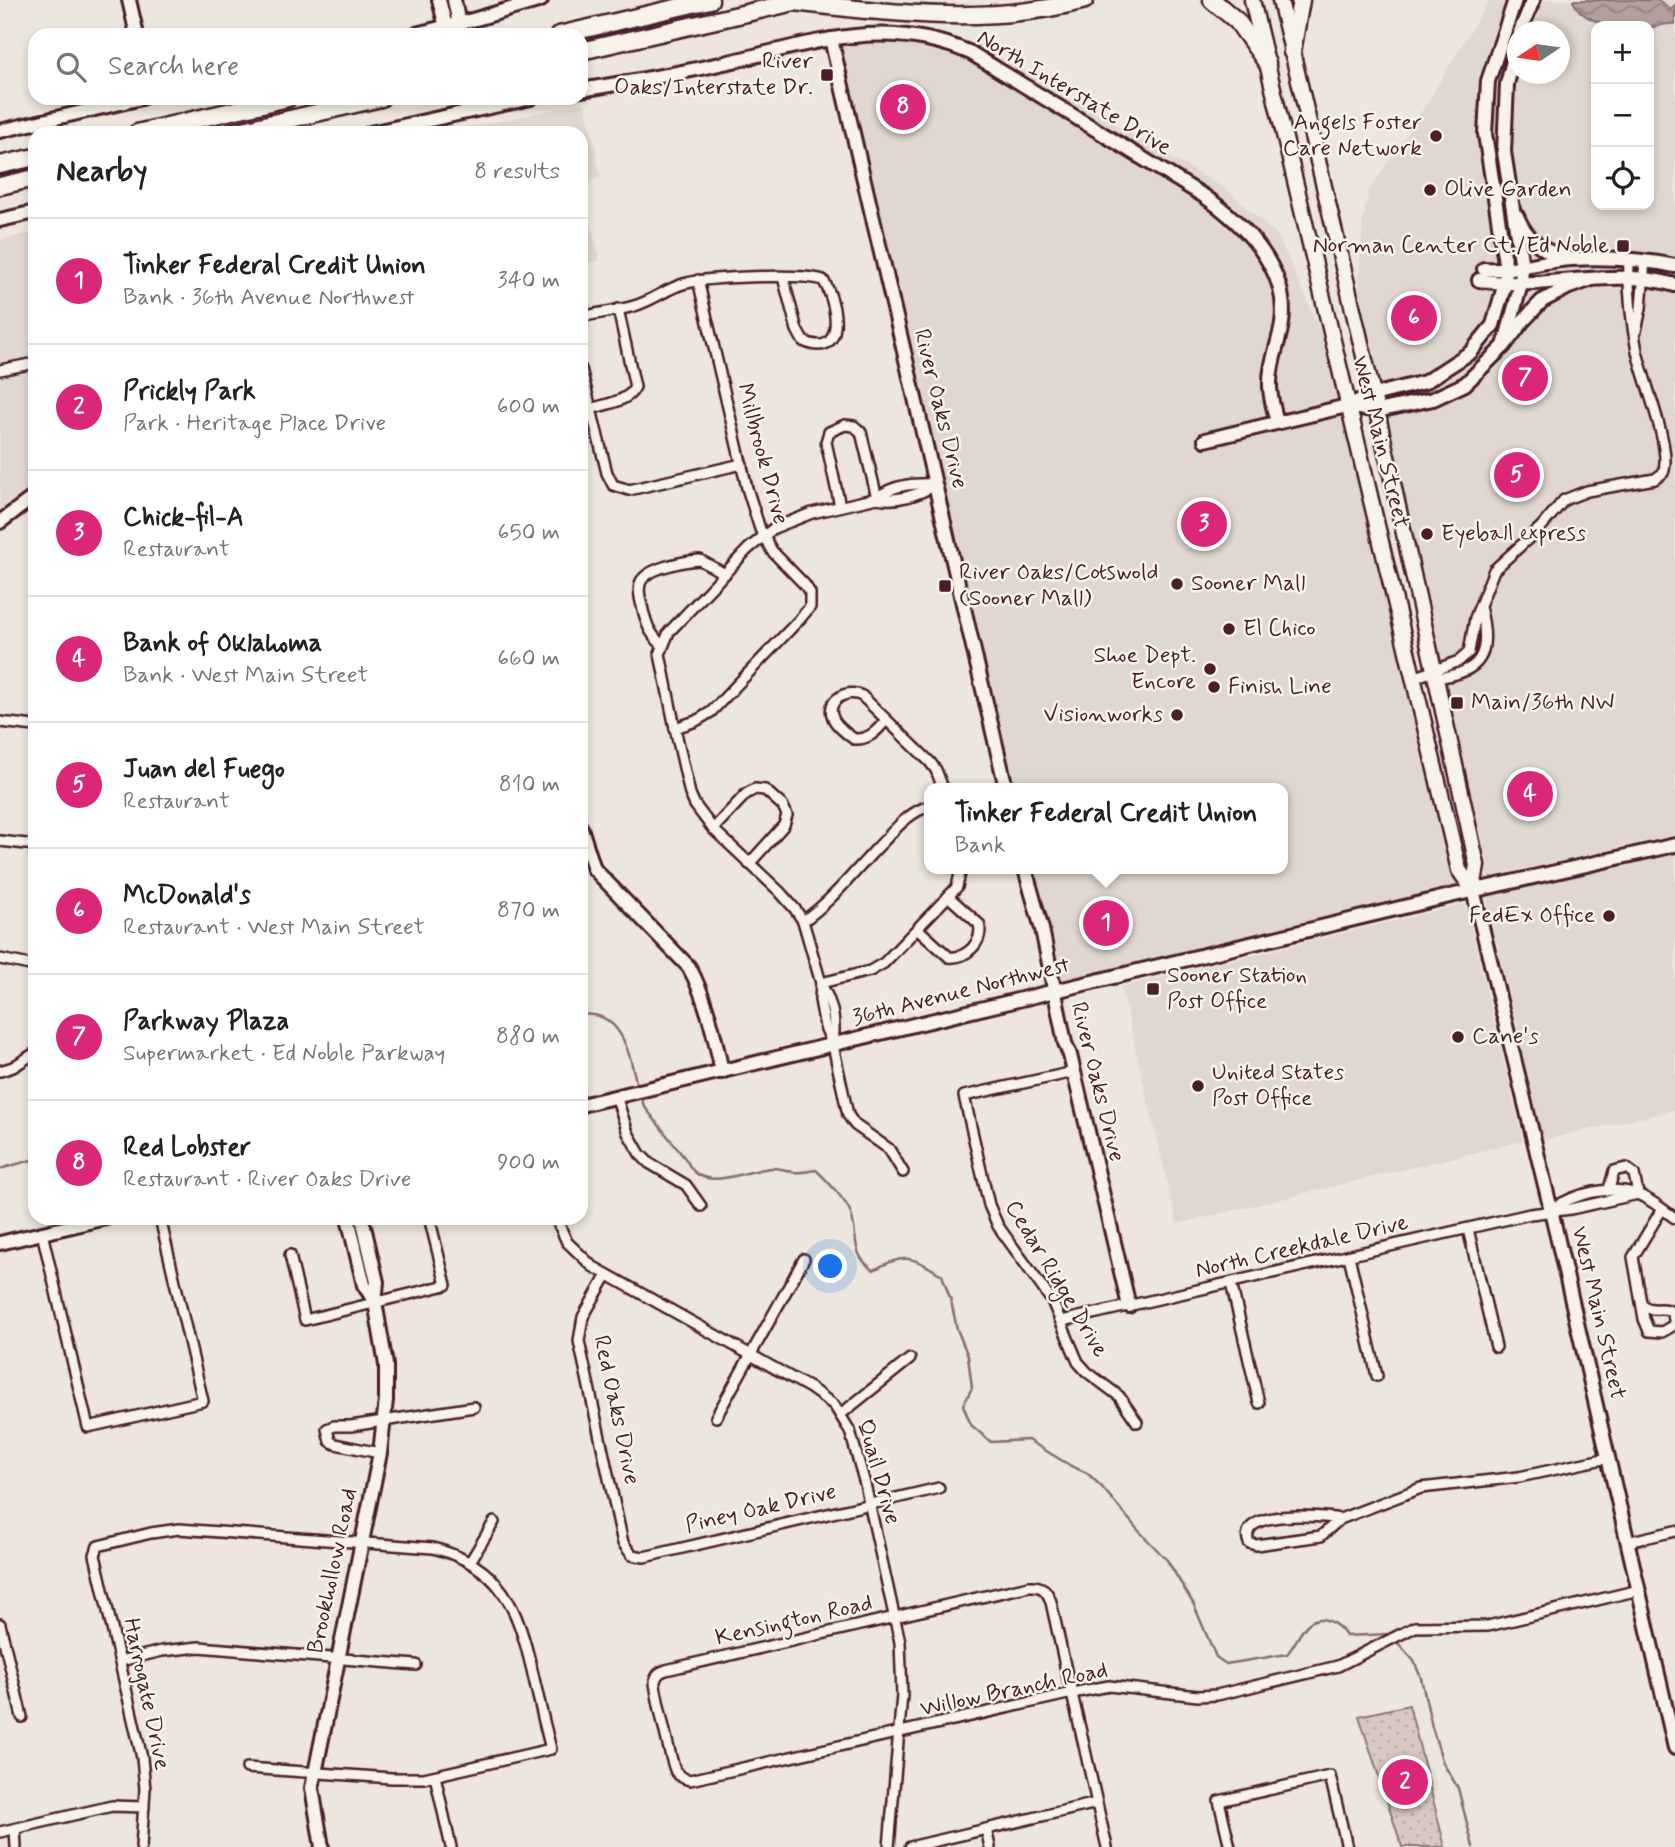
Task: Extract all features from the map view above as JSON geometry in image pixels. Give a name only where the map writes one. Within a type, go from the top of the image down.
[{"type":"highway","points":[[588,28],[710,0]]},
{"type":"highway","points":[[588,49],[799,1],[861,10],[982,16],[1041,11],[1085,0]]},
{"type":"highway","points":[[1213,0],[1237,21],[1267,63]]},
{"type":"highway","points":[[1292,52],[1301,0]]},
{"type":"highway","points":[[167,126],[258,105]]},
{"type":"highway","points":[[260,126],[351,105]]},
{"type":"highway","points":[[0,165],[28,159]]},
{"type":"highway","points":[[0,186],[28,180]]},
{"type":"main road","points":[[129,0],[135,28]]},
{"type":"main road","points":[[439,0],[446,27]]},
{"type":"main road","points":[[454,0],[459,24]]},
{"type":"main road","points":[[442,28],[541,0]]},
{"type":"main road","name":"West Main Street","points":[[1252,0],[1459,870],[1473,890],[1551,1210],[1675,1748]]},
{"type":"main road","name":"West Main Street","points":[[1280,0],[1377,411],[1477,865],[1473,890]]},
{"type":"main road","points":[[1205,440],[1347,406],[1373,395],[1425,382],[1471,352],[1493,325],[1506,283],[1506,269],[1485,134],[1488,80],[1515,0]]},
{"type":"main road","points":[[1524,21],[1533,0]]},
{"type":"main road","name":"North Interstate Drive","points":[[588,89],[669,75],[864,34],[900,33],[956,46],[1053,103],[1229,214],[1259,247],[1274,274],[1281,299],[1282,320],[1269,385],[1277,422]]},
{"type":"main road","name":"River Oaks Drive","points":[[831,39],[1005,783]]},
{"type":"main road","points":[[1504,346],[1521,284],[1522,267],[1504,152],[1507,84]]},
{"type":"main road","points":[[0,131],[112,105]]},
{"type":"main road","points":[[402,126],[499,105]]},
{"type":"main road","points":[[1512,205],[1520,225],[1534,241],[1544,249],[1572,259]]},
{"type":"main road","points":[[0,220],[28,214]]},
{"type":"main road","points":[[1675,266],[1645,260],[1572,259],[1481,274],[1506,283],[1521,284],[1628,276],[1675,285]]},
{"type":"main road","points":[[1347,406],[1377,411],[1433,399],[1465,384],[1504,346],[1542,302],[1569,287],[1592,279]]},
{"type":"main road","points":[[0,522],[28,501]]},
{"type":"main road","name":"36th Avenue Northwest","points":[[588,1103],[1473,890],[1675,845]]},
{"type":"main road","points":[[588,850],[594,869],[689,967],[697,981],[711,1024],[722,1072]]},
{"type":"main road","name":"River Oaks Drive","points":[[1026,874],[1042,929],[1065,1043],[1129,1306]]},
{"type":"main road","points":[[0,1243],[76,1225]]},
{"type":"main road","name":"Brookhollow Road","points":[[350,1225],[364,1285],[375,1302]]},
{"type":"main road","name":"Brookhollow Road","points":[[322,1847],[312,1796],[315,1773],[384,1421],[386,1365],[375,1302],[377,1282],[364,1225]]},
{"type":"street","points":[[1435,674],[1459,661],[1469,652],[1475,618],[1494,570],[1536,532],[1564,500],[1587,491],[1655,479],[1663,473],[1666,455],[1636,349],[1629,310],[1629,259]]},
{"type":"street","points":[[1635,333],[1641,308],[1645,260]]},
{"type":"street","points":[[588,315],[643,303],[680,285],[698,281],[783,277],[813,278],[825,283],[836,323],[833,338],[818,344],[803,341],[797,330],[783,277]]},
{"type":"street","name":"Millbrook Drive","points":[[675,728],[696,721],[711,712],[810,607],[811,598],[808,590],[772,551],[764,536],[742,464],[698,281]]},
{"type":"street","points":[[591,409],[631,395],[635,387],[618,309]]},
{"type":"street","points":[[0,370],[28,364]]},
{"type":"street","points":[[588,397],[607,473],[613,485],[618,488],[636,489],[742,464]]},
{"type":"street","points":[[840,506],[826,442],[829,432],[845,425],[854,426],[861,432],[877,498]]},
{"type":"street","points":[[903,1172],[889,1149],[851,1120],[833,1045],[836,1023],[830,998],[821,983],[803,922],[779,891],[713,829],[690,794],[661,662],[662,645],[669,632],[764,536],[786,522],[877,498],[885,490],[917,483],[936,484]]},
{"type":"street","points":[[662,645],[653,637],[646,622],[639,591],[644,576],[651,571],[700,560],[725,574]]},
{"type":"street","points":[[1414,678],[1464,672],[1475,666],[1482,658],[1485,626],[1480,607]]},
{"type":"street","points":[[886,720],[863,740],[854,739],[834,721],[832,706],[841,695],[856,693],[886,720],[930,762],[941,783]]},
{"type":"street","points":[[0,722],[28,725]]},
{"type":"street","points":[[713,829],[751,791],[765,790],[775,798],[785,811],[784,825],[750,864]]},
{"type":"street","points":[[803,922],[835,893],[903,821],[924,808]]},
{"type":"street","points":[[0,841],[28,844]]},
{"type":"street","points":[[821,983],[877,968],[949,897],[960,882],[961,874]]},
{"type":"street","points":[[918,929],[948,957],[963,956],[969,951],[979,938],[979,924],[949,897]]},
{"type":"street","points":[[0,960],[28,965]]},
{"type":"street","points":[[0,1071],[28,1058]]},
{"type":"street","name":"Cedar Ridge Drive","points":[[1074,1072],[964,1096],[994,1217],[1006,1239],[1052,1301],[1074,1355],[1082,1367],[1119,1396],[1137,1422]]},
{"type":"street","points":[[616,1096],[628,1133],[640,1154],[649,1163],[686,1185],[701,1206]]},
{"type":"street","points":[[1609,1189],[1614,1171],[1626,1168],[1634,1174],[1637,1194]]},
{"type":"street","points":[[1551,1210],[1567,1199],[1609,1189],[1637,1194],[1675,1218]]},
{"type":"street","points":[[1551,1210],[1570,1209],[1637,1194]]},
{"type":"street","points":[[1643,1306],[1633,1257],[1662,1209]]},
{"type":"street","name":"North Creekdale Drive","points":[[1062,1321],[1551,1210]]},
{"type":"street","points":[[42,1233],[88,1427],[203,1401],[162,1225]]},
{"type":"street","points":[[290,1255],[305,1320],[446,1285],[431,1225]]},
{"type":"street","name":"Quail Drive","points":[[559,1225],[573,1251],[607,1275],[810,1388],[841,1413],[854,1443],[903,1662],[889,1847]]},
{"type":"street","points":[[1468,1229],[1496,1348]]},
{"type":"street","points":[[1349,1256],[1377,1376]]},
{"type":"street","points":[[716,1417],[804,1259]]},
{"type":"street","name":"Red Oaks Drive","points":[[607,1275],[583,1317],[579,1341],[623,1543],[632,1555]]},
{"type":"street","points":[[1231,1283],[1259,1403]]},
{"type":"street","points":[[841,1413],[910,1359]]},
{"type":"street","points":[[380,1452],[335,1444],[330,1441],[327,1429],[474,1406]]},
{"type":"street","points":[[1340,1519],[1318,1515],[1270,1519],[1251,1527],[1247,1531],[1247,1539],[1249,1543],[1256,1545],[1321,1536],[1340,1519],[1421,1488],[1519,1477],[1608,1458]]},
{"type":"street","name":"Piney Oak Drive","points":[[632,1555],[645,1557],[939,1488]]},
{"type":"street","points":[[470,1562],[494,1522]]},
{"type":"street","name":"Harrogate Drive","points":[[141,1847],[144,1807],[142,1758],[95,1550],[103,1543],[179,1529],[361,1543]]},
{"type":"street","points":[[1627,1542],[1675,1531]]},
{"type":"street","points":[[247,1768],[406,1779],[435,1776],[551,1749],[527,1649],[514,1609],[503,1591],[470,1562],[458,1556],[433,1548],[361,1543]]},
{"type":"street","name":"Kensington Road","points":[[680,1776],[672,1763],[655,1690],[655,1680],[661,1672],[1029,1586],[1044,1588],[1051,1602],[1072,1693]]},
{"type":"street","name":"Willow Branch Road","points":[[680,1776],[690,1780],[1108,1686],[1198,1696],[1217,1695],[1338,1666],[1404,1631],[1422,1626],[1488,1626],[1639,1590]]},
{"type":"street","points":[[0,1624],[22,1717]]},
{"type":"street","points":[[120,1661],[162,1651],[199,1647],[416,1665]]},
{"type":"street","points":[[1072,1693],[1107,1847]]},
{"type":"street","points":[[435,1776],[451,1847]]},
{"type":"street","points":[[1230,1847],[1219,1801],[1330,1776],[1347,1847]]},
{"type":"street","points":[[910,1847],[1097,1804]]},
{"type":"street","points":[[0,1832],[113,1806],[144,1807]]},
{"type":"street","points":[[15,1829],[16,1847]]},
{"type":"street","points":[[986,1829],[990,1847]]},
{"type":"shaded area","points":[[1489,0],[1675,0],[1675,835],[1487,877],[1358,303],[1363,221],[1368,193],[1422,111]]},
{"type":"shaded area","name":"Sooner Mall","points":[[856,28],[922,29],[989,51],[1227,190],[1278,236],[1326,344],[1373,500],[1411,680],[1461,885],[1054,982],[1030,874],[1288,874],[1288,783],[1009,783],[833,33]]},
{"type":"shaded area","points":[[585,105],[601,178],[588,181],[588,126],[477,126]]},
{"type":"shaded area","points":[[588,227],[592,227],[600,260],[588,263]]},
{"type":"shaded area","points":[[28,234],[28,492],[0,514],[0,240]]},
{"type":"shaded area","points":[[1675,853],[1675,1110],[1543,1140],[1486,897]]},
{"type":"shaded area","points":[[1465,904],[1523,1141],[1177,1224],[1121,987]]},
{"type":"shaded area","points":[[1409,1705],[1445,1847],[1402,1847],[1359,1716]]},
{"type":"water","points":[[1658,0],[1671,9],[1675,5],[1675,24],[1654,27],[1654,21],[1597,21],[1587,17],[1573,1]]},
{"type":"waterway","points":[[588,1015],[606,1019],[622,1037],[637,1086]]},
{"type":"waterway","points":[[640,1095],[644,1106],[694,1171],[703,1177],[725,1178],[772,1168],[796,1172],[816,1170],[849,1209],[858,1250],[866,1264],[874,1270],[894,1261],[909,1259],[942,1275],[957,1329],[968,1356],[972,1388],[963,1405],[971,1425],[991,1442],[1028,1440],[1087,1473],[1101,1486],[1167,1560],[1193,1603],[1216,1657],[1226,1664],[1287,1654],[1304,1628],[1317,1619],[1334,1623],[1346,1636],[1390,1634],[1414,1661],[1421,1678],[1443,1763],[1458,1788],[1473,1847]]},
{"type":"waterway","points":[[0,1169],[28,1161]]},
{"type":"place","name":"River Oaks/Interstate Dr.","points":[[827,75]]},
{"type":"place","name":"Red Lobster","points":[[903,107]]},
{"type":"place","name":"Angels Foster Care Network","points":[[1436,136]]},
{"type":"place","name":"Olive Garden","points":[[1430,190]]},
{"type":"place","name":"Norman Center Ct./Ed Noble","points":[[1623,246]]},
{"type":"place","name":"McDonald's","points":[[1414,318]]},
{"type":"place","name":"Parkway Plaza","points":[[1525,378]]},
{"type":"place","name":"Juan del Fuego","points":[[1517,475]]},
{"type":"place","name":"Chick-fil-A","points":[[1204,524]]},
{"type":"place","name":"Eyeball express","points":[[1427,534]]},
{"type":"place","name":"Sooner Mall","points":[[1177,584]]},
{"type":"place","name":"River Oaks/Cotswold (Sooner Mall)","points":[[945,586]]},
{"type":"place","name":"El Chico","points":[[1229,629]]},
{"type":"place","name":"Shoe Dept. Encore","points":[[1210,669]]},
{"type":"place","name":"Finish Line","points":[[1214,687]]},
{"type":"place","name":"Main/36th NW","points":[[1457,703]]},
{"type":"place","name":"Visionworks","points":[[1177,715]]},
{"type":"place","name":"Bank of Oklahoma","points":[[1530,794]]},
{"type":"place","name":"FedEx Office","points":[[1609,916]]},
{"type":"place","name":"Tinker Federal Credit Union","points":[[1106,923]]},
{"type":"place","name":"Sooner Station Post Office","points":[[1153,989]]},
{"type":"place","name":"Cane's","points":[[1458,1037]]},
{"type":"place","name":"United States Post Office","points":[[1198,1086]]},
{"type":"place","name":"Prickly Park","points":[[1405,1782]]}]
